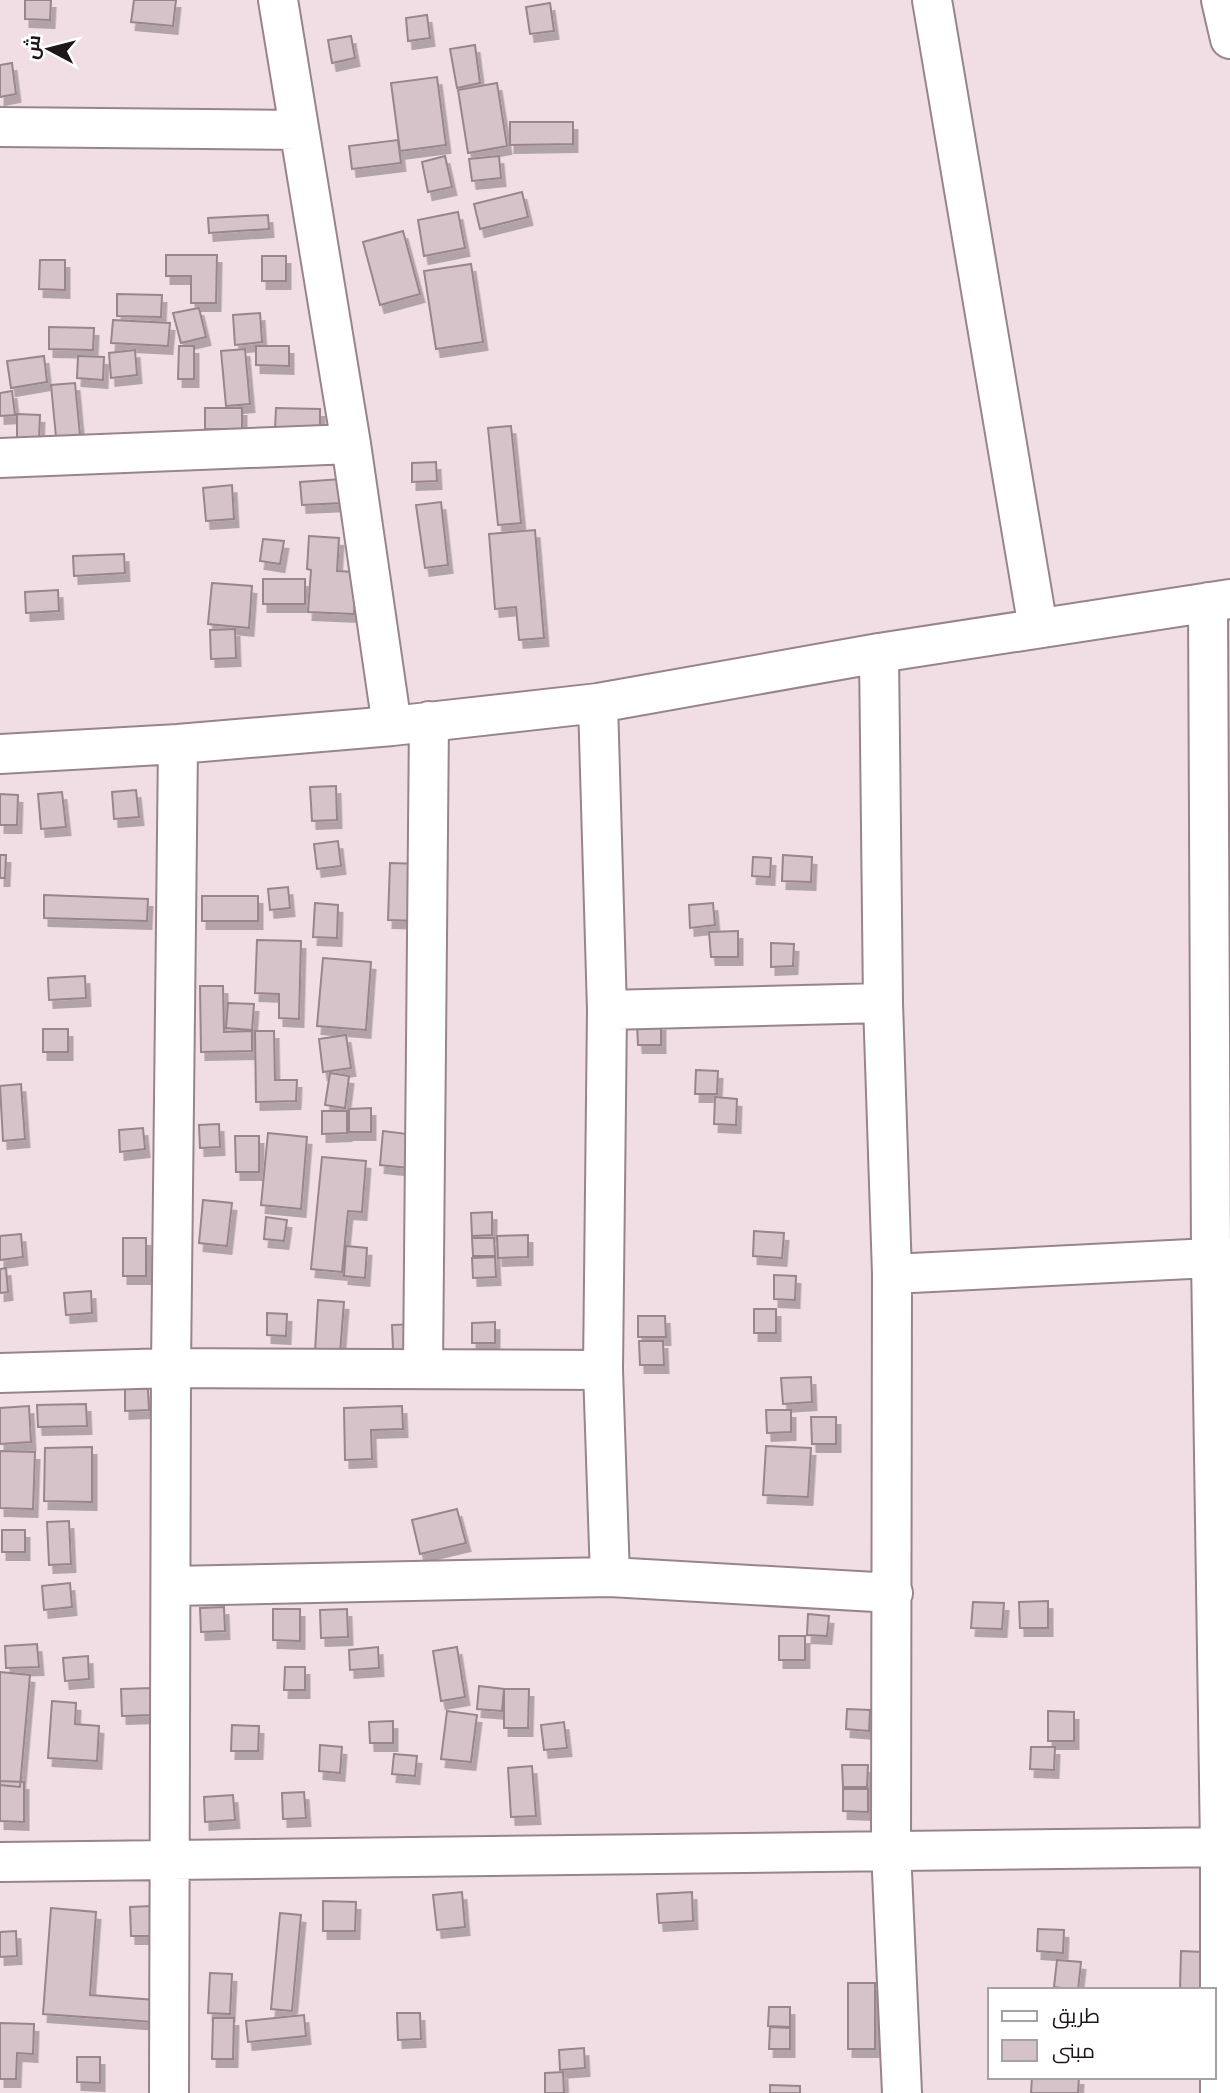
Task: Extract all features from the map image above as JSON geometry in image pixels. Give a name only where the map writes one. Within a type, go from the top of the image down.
[{"type":"street","points":[[278,0],[351,444],[411,723],[423,1368]]},
{"type":"street","points":[[932,0],[1038,628]]},
{"type":"street","points":[[1222,0],[1230,40]]},
{"type":"street","points":[[0,127],[298,130]]},
{"type":"street","points":[[0,458],[351,444]]},
{"type":"street","points":[[0,754],[178,744],[598,703],[878,653],[1219,600],[1225,1847],[1220,2093]]},
{"type":"street","points":[[878,653],[883,1003],[892,1274],[891,1850],[902,2093]]},
{"type":"street","points":[[598,703],[607,1010],[603,1370],[610,1577]]},
{"type":"street","points":[[169,2093],[171,1368],[178,744]]},
{"type":"street","points":[[607,1010],[883,1003]]},
{"type":"street","points":[[892,1274],[1221,1258]]},
{"type":"street","points":[[0,1373],[171,1368],[603,1370]]},
{"type":"street","points":[[172,1586],[610,1577],[893,1593]]},
{"type":"street","points":[[0,1862],[1225,1847]]},
{"type":"building","points":[[25,0],[51,0],[50,20],[25,19]]},
{"type":"building","points":[[134,0],[176,0],[173,26],[131,22]]},
{"type":"building","points":[[550,3],[554,31],[530,34],[526,7]]},
{"type":"building","points":[[427,15],[430,38],[408,41],[406,18]]},
{"type":"building","points":[[351,36],[355,58],[332,63],[328,40]]},
{"type":"building","points":[[475,45],[480,83],[457,88],[450,49]]},
{"type":"building","points":[[12,63],[16,94],[0,97],[0,65]]},
{"type":"building","points":[[437,77],[446,145],[400,151],[391,83]]},
{"type":"building","points":[[497,83],[507,146],[468,153],[458,90]]},
{"type":"building","points":[[510,122],[573,122],[573,144],[510,145]]},
{"type":"building","points":[[398,140],[401,163],[352,169],[349,146]]},
{"type":"building","points":[[445,156],[452,187],[428,192],[422,162]]},
{"type":"building","points":[[499,156],[501,178],[472,181],[469,159]]},
{"type":"building","points":[[522,192],[528,217],[480,229],[474,204]]},
{"type":"building","points":[[458,212],[465,248],[424,256],[418,220]]},
{"type":"building","points":[[268,215],[269,229],[209,233],[208,218]]},
{"type":"building","points":[[403,231],[420,294],[380,305],[363,242]]},
{"type":"building","points":[[166,255],[217,255],[216,303],[191,303],[191,276],[166,276]]},
{"type":"building","points":[[262,256],[286,256],[286,281],[262,281]]},
{"type":"building","points":[[40,260],[65,260],[65,290],[39,289]]},
{"type":"building","points":[[471,264],[483,342],[436,349],[424,271]]},
{"type":"building","points":[[117,294],[162,295],[161,317],[117,316]]},
{"type":"building","points":[[199,308],[206,337],[181,343],[173,313]]},
{"type":"building","points":[[260,313],[262,342],[235,345],[233,315]]},
{"type":"building","points":[[113,320],[170,323],[168,346],[111,343]]},
{"type":"building","points":[[49,327],[94,328],[93,350],[49,349]]},
{"type":"building","points":[[179,346],[194,346],[194,379],[178,379]]},
{"type":"building","points":[[256,346],[289,346],[289,366],[256,365]]},
{"type":"building","points":[[245,349],[250,404],[226,406],[221,351]]},
{"type":"building","points":[[135,350],[137,375],[111,378],[109,353]]},
{"type":"building","points":[[44,356],[47,382],[11,388],[7,361]]},
{"type":"building","points":[[78,356],[104,357],[103,380],[77,378]]},
{"type":"building","points":[[75,383],[80,435],[56,437],[51,385]]},
{"type":"building","points":[[12,391],[15,415],[0,416],[0,393]]},
{"type":"building","points":[[205,408],[242,408],[242,429],[205,429]]},
{"type":"building","points":[[276,408],[320,409],[320,429],[275,429]]},
{"type":"building","points":[[17,414],[40,415],[39,439],[17,438]]},
{"type":"building","points":[[511,426],[521,523],[498,525],[488,428]]},
{"type":"building","points":[[436,462],[437,481],[412,482],[412,463]]},
{"type":"building","points":[[341,479],[342,503],[302,505],[300,482]]},
{"type":"building","points":[[232,485],[234,519],[206,521],[203,488]]},
{"type":"building","points":[[441,502],[448,565],[425,568],[416,505]]},
{"type":"building","points":[[535,530],[544,638],[519,640],[516,607],[495,609],[489,534]]},
{"type":"building","points":[[309,536],[339,538],[337,571],[356,572],[354,614],[308,612],[311,570],[307,569]]},
{"type":"building","points":[[263,539],[284,541],[280,564],[260,561]]},
{"type":"building","points":[[124,554],[125,573],[74,576],[73,556]]},
{"type":"building","points":[[263,579],[305,579],[305,604],[263,604]]},
{"type":"building","points":[[212,583],[252,586],[249,628],[208,624]]},
{"type":"building","points":[[58,590],[59,611],[26,613],[25,592]]},
{"type":"building","points":[[235,629],[236,658],[211,659],[210,630]]},
{"type":"building","points":[[336,786],[337,820],[312,821],[310,787]]},
{"type":"building","points":[[136,790],[139,817],[114,819],[112,792]]},
{"type":"building","points":[[62,792],[66,827],[41,829],[38,794]]},
{"type":"building","points":[[0,794],[18,795],[17,825],[0,825]]},
{"type":"building","points":[[338,841],[341,866],[317,869],[314,844]]},
{"type":"building","points":[[0,855],[6,855],[5,878],[0,878]]},
{"type":"building","points":[[783,855],[812,857],[811,882],[782,881]]},
{"type":"building","points":[[753,857],[771,858],[770,877],[752,876]]},
{"type":"building","points":[[390,863],[422,864],[419,921],[388,920]]},
{"type":"building","points":[[288,887],[290,908],[270,910],[268,889]]},
{"type":"building","points":[[44,895],[148,899],[147,921],[44,918]]},
{"type":"building","points":[[202,896],[258,896],[258,921],[202,921]]},
{"type":"building","points":[[315,903],[338,905],[337,938],[313,937]]},
{"type":"building","points":[[713,903],[715,925],[690,928],[689,905]]},
{"type":"building","points":[[738,931],[738,957],[711,957],[709,932]]},
{"type":"building","points":[[257,940],[301,941],[299,1019],[279,1018],[279,994],[255,993]]},
{"type":"building","points":[[771,943],[794,944],[793,966],[771,967]]},
{"type":"building","points":[[323,958],[371,962],[366,1030],[317,1026]]},
{"type":"building","points":[[85,976],[86,998],[49,1000],[48,978]]},
{"type":"building","points":[[200,986],[223,986],[224,1032],[252,1031],[252,1051],[201,1052]]},
{"type":"building","points":[[228,1003],[254,1004],[252,1030],[226,1028]]},
{"type":"building","points":[[637,1023],[661,1023],[661,1045],[638,1045]]},
{"type":"building","points":[[43,1029],[68,1029],[68,1052],[43,1052]]},
{"type":"building","points":[[255,1031],[274,1031],[275,1080],[297,1080],[296,1101],[256,1102]]},
{"type":"building","points":[[346,1035],[351,1068],[323,1072],[319,1039]]},
{"type":"building","points":[[696,1070],[718,1071],[717,1094],[695,1094]]},
{"type":"building","points":[[330,1073],[349,1076],[345,1108],[325,1105]]},
{"type":"building","points":[[21,1084],[25,1139],[3,1141],[0,1086]]},
{"type":"building","points":[[715,1097],[737,1099],[736,1125],[714,1124]]},
{"type":"building","points":[[371,1108],[371,1132],[349,1132],[349,1109]]},
{"type":"building","points":[[322,1111],[347,1111],[347,1133],[322,1134]]},
{"type":"building","points":[[219,1124],[220,1147],[200,1148],[199,1125]]},
{"type":"building","points":[[143,1128],[145,1149],[120,1152],[119,1130]]},
{"type":"building","points":[[383,1131],[423,1136],[419,1169],[380,1165]]},
{"type":"building","points":[[268,1133],[307,1137],[301,1209],[261,1205]]},
{"type":"building","points":[[235,1136],[259,1136],[259,1172],[236,1172]]},
{"type":"building","points":[[322,1157],[366,1161],[362,1212],[348,1211],[342,1272],[311,1269]]},
{"type":"building","points":[[203,1200],[232,1203],[227,1246],[199,1243]]},
{"type":"building","points":[[492,1212],[492,1235],[472,1236],[471,1213]]},
{"type":"building","points":[[266,1217],[287,1220],[284,1241],[264,1239]]},
{"type":"building","points":[[754,1231],[784,1233],[782,1258],[753,1256]]},
{"type":"building","points":[[21,1234],[23,1257],[0,1260],[0,1236]]},
{"type":"building","points":[[528,1235],[528,1257],[498,1258],[497,1236]]},
{"type":"building","points":[[123,1238],[146,1238],[146,1276],[123,1276]]},
{"type":"building","points":[[472,1238],[494,1238],[495,1256],[473,1256]]},
{"type":"building","points":[[346,1246],[367,1248],[365,1278],[344,1276]]},
{"type":"building","points":[[495,1257],[496,1277],[473,1278],[472,1258]]},
{"type":"building","points":[[6,1268],[8,1292],[0,1293],[0,1269]]},
{"type":"building","points":[[774,1275],[796,1276],[795,1300],[774,1299]]},
{"type":"building","points":[[91,1291],[92,1313],[66,1315],[64,1293]]},
{"type":"building","points":[[318,1300],[344,1302],[340,1353],[315,1352]]},
{"type":"building","points":[[754,1309],[776,1309],[776,1333],[754,1333]]},
{"type":"building","points":[[267,1313],[287,1314],[286,1336],[267,1335]]},
{"type":"building","points":[[638,1316],[665,1316],[666,1337],[638,1337]]},
{"type":"building","points":[[495,1322],[495,1343],[472,1343],[472,1323]]},
{"type":"building","points":[[421,1324],[422,1349],[393,1350],[392,1325]]},
{"type":"building","points":[[639,1341],[663,1341],[664,1365],[640,1365]]},
{"type":"building","points":[[811,1377],[812,1402],[783,1404],[781,1378]]},
{"type":"building","points":[[125,1389],[148,1389],[149,1410],[125,1411]]},
{"type":"building","points":[[86,1404],[87,1426],[38,1427],[37,1405]]},
{"type":"building","points":[[29,1406],[31,1442],[0,1444],[0,1408]]},
{"type":"building","points":[[402,1406],[403,1429],[371,1430],[372,1459],[345,1460],[344,1408]]},
{"type":"building","points":[[766,1410],[791,1410],[791,1432],[767,1433]]},
{"type":"building","points":[[811,1417],[836,1417],[836,1444],[812,1444]]},
{"type":"building","points":[[766,1446],[811,1448],[808,1497],[763,1495]]},
{"type":"building","points":[[92,1447],[92,1502],[44,1501],[45,1448]]},
{"type":"building","points":[[0,1451],[35,1452],[33,1509],[0,1508]]},
{"type":"building","points":[[457,1509],[466,1543],[420,1554],[412,1520]]},
{"type":"building","points":[[69,1521],[71,1564],[49,1565],[47,1522]]},
{"type":"building","points":[[2,1530],[25,1530],[25,1552],[2,1552]]},
{"type":"building","points":[[70,1583],[72,1607],[44,1610],[42,1586]]},
{"type":"building","points":[[1048,1601],[1048,1628],[1020,1628],[1019,1602]]},
{"type":"building","points":[[973,1602],[1004,1603],[1002,1629],[971,1628]]},
{"type":"building","points":[[224,1607],[225,1631],[201,1632],[200,1608]]},
{"type":"building","points":[[273,1609],[300,1609],[300,1641],[273,1640]]},
{"type":"building","points":[[347,1609],[348,1637],[321,1638],[320,1610]]},
{"type":"building","points":[[808,1614],[829,1616],[827,1636],[807,1635]]},
{"type":"building","points":[[779,1636],[805,1636],[805,1660],[779,1660]]},
{"type":"building","points":[[37,1644],[39,1667],[6,1668],[5,1646]]},
{"type":"building","points":[[378,1647],[379,1668],[350,1670],[349,1650]]},
{"type":"building","points":[[457,1647],[465,1697],[441,1701],[433,1651]]},
{"type":"building","points":[[88,1656],[89,1679],[65,1681],[63,1658]]},
{"type":"building","points":[[285,1667],[305,1667],[305,1690],[284,1690]]},
{"type":"building","points":[[0,1672],[30,1675],[20,1787],[0,1785]]},
{"type":"building","points":[[479,1686],[504,1689],[502,1711],[477,1709]]},
{"type":"building","points":[[152,1688],[153,1715],[122,1716],[121,1689]]},
{"type":"building","points":[[504,1689],[529,1689],[528,1728],[504,1728]]},
{"type":"building","points":[[52,1701],[76,1703],[75,1724],[99,1726],[97,1761],[48,1758]]},
{"type":"building","points":[[847,1709],[870,1710],[869,1731],[846,1729]]},
{"type":"building","points":[[447,1711],[477,1715],[471,1762],[441,1759]]},
{"type":"building","points":[[1048,1711],[1074,1712],[1074,1741],[1048,1741]]},
{"type":"building","points":[[393,1721],[393,1743],[370,1743],[369,1722]]},
{"type":"building","points":[[564,1722],[567,1748],[544,1750],[541,1725]]},
{"type":"building","points":[[232,1725],[259,1726],[258,1751],[231,1751]]},
{"type":"building","points":[[320,1745],[342,1747],[340,1773],[319,1771]]},
{"type":"building","points":[[1031,1747],[1055,1747],[1054,1770],[1030,1769]]},
{"type":"building","points":[[394,1754],[417,1756],[415,1776],[392,1774]]},
{"type":"building","points":[[842,1765],[868,1765],[867,1787],[843,1787]]},
{"type":"building","points":[[532,1766],[536,1816],[511,1817],[508,1768]]},
{"type":"building","points":[[0,1781],[24,1782],[24,1822],[0,1821]]},
{"type":"building","points":[[843,1789],[868,1789],[868,1812],[843,1811]]},
{"type":"building","points":[[304,1792],[306,1818],[283,1819],[282,1793]]},
{"type":"building","points":[[233,1795],[235,1820],[205,1822],[204,1797]]},
{"type":"building","points":[[462,1892],[465,1927],[437,1930],[433,1895]]},
{"type":"building","points":[[692,1892],[693,1921],[659,1923],[657,1894]]},
{"type":"building","points":[[323,1901],[356,1902],[355,1931],[323,1931]]},
{"type":"building","points":[[151,1906],[152,1936],[131,1936],[130,1907]]},
{"type":"building","points":[[51,1908],[96,1912],[90,1995],[155,2000],[153,2022],[43,2014]]},
{"type":"building","points":[[280,1913],[301,1915],[292,2011],[271,2009]]},
{"type":"building","points":[[1038,1929],[1064,1930],[1063,1953],[1037,1951]]},
{"type":"building","points":[[16,1931],[17,1956],[0,1957],[0,1932]]},
{"type":"building","points":[[1181,1951],[1202,1952],[1201,1988],[1180,1988]]},
{"type":"building","points":[[1057,1960],[1081,1962],[1078,1988],[1054,1987]]},
{"type":"building","points":[[210,1973],[232,1974],[230,2014],[208,2013]]},
{"type":"building","points":[[848,1983],[875,1983],[875,2049],[848,2049]]},
{"type":"building","points":[[769,2007],[790,2007],[790,2027],[768,2026]]},
{"type":"building","points":[[397,2013],[420,2013],[421,2039],[398,2040]]},
{"type":"building","points":[[304,2015],[306,2036],[248,2042],[246,2021]]},
{"type":"building","points":[[213,2018],[234,2018],[233,2059],[212,2059]]},
{"type":"building","points":[[0,2023],[34,2024],[33,2054],[17,2053],[16,2079],[0,2079]]},
{"type":"building","points":[[770,2027],[790,2028],[790,2049],[769,2049]]},
{"type":"building","points":[[584,2048],[585,2068],[560,2070],[559,2050]]},
{"type":"building","points":[[77,2057],[100,2057],[100,2083],[77,2082]]},
{"type":"building","points":[[563,2072],[564,2093],[545,2093],[545,2073]]},
{"type":"building","points":[[1032,2079],[1079,2079],[1078,2093],[1031,2093]]},
{"type":"building","points":[[770,2085],[800,2086],[800,2093],[770,2093]]}]
